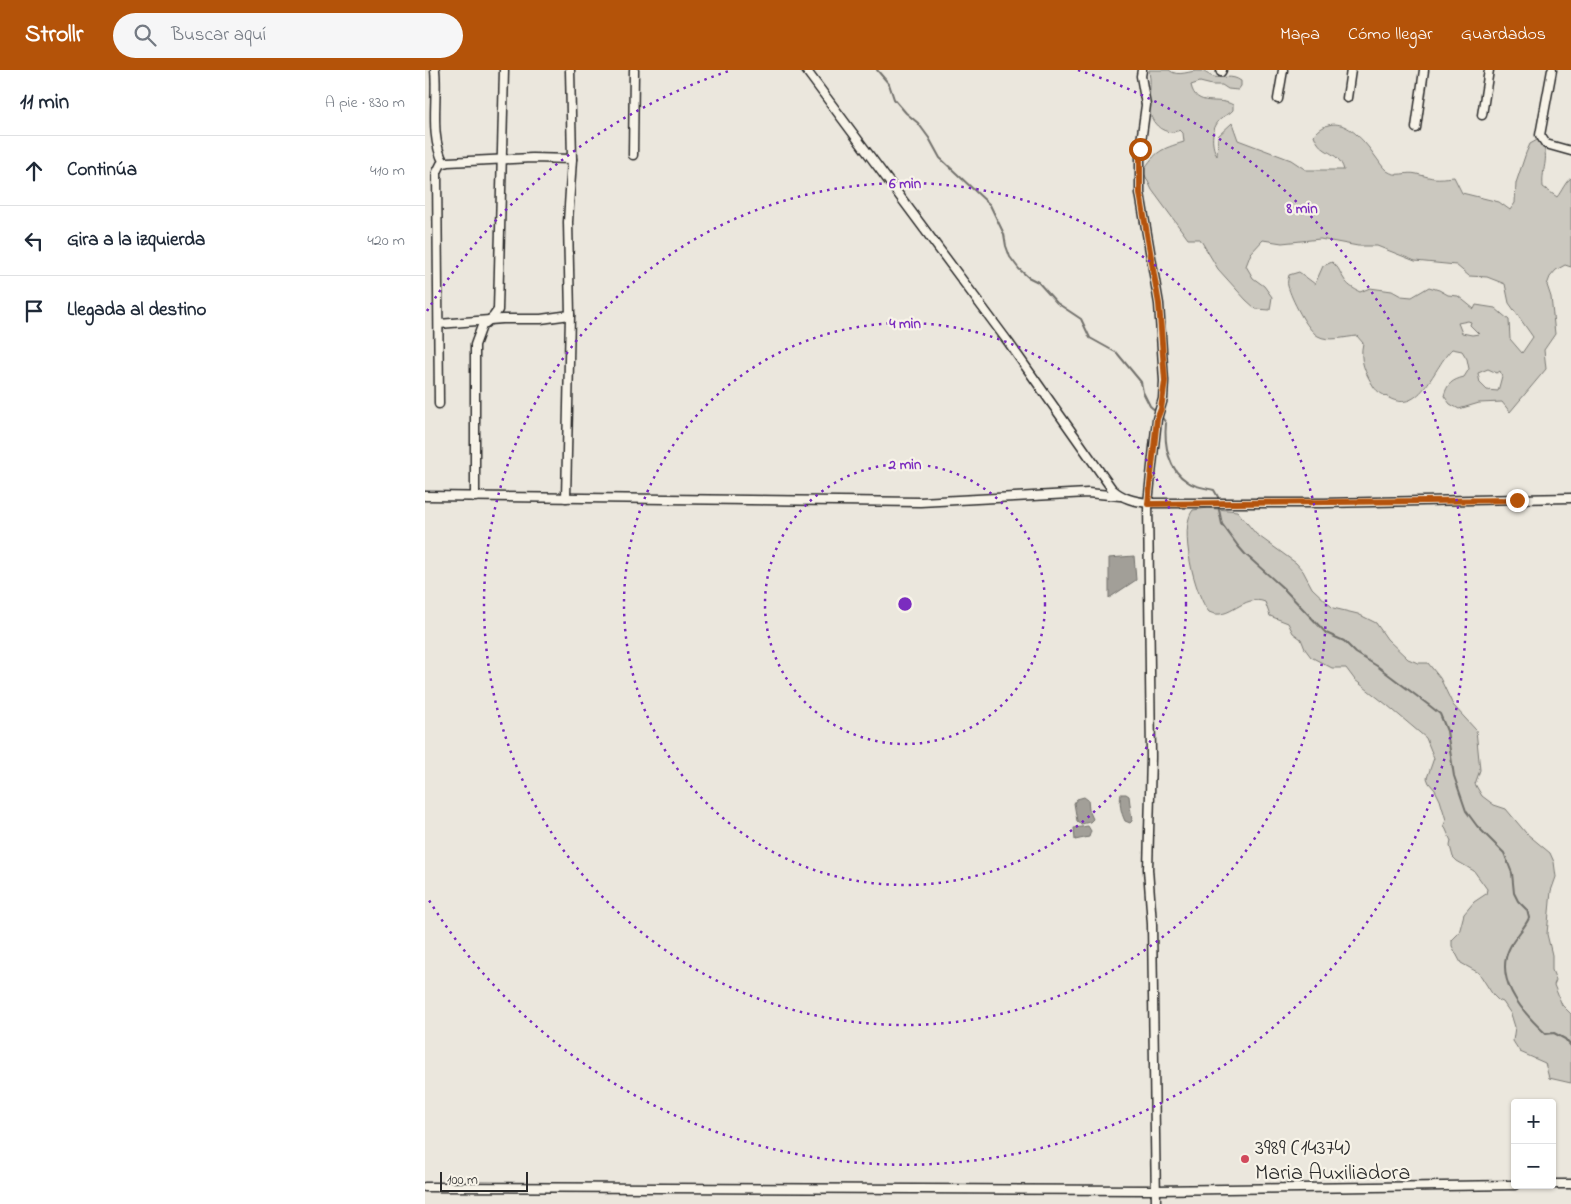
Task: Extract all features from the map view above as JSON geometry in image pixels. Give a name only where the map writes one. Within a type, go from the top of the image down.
[{"type":"street","points":[[435,70],[437,142],[444,163]]},
{"type":"street","points":[[475,497],[475,345],[482,326],[498,310],[504,70]]},
{"type":"street","points":[[566,498],[570,315],[568,222],[572,159],[571,70]]},
{"type":"street","points":[[633,70],[633,155]]},
{"type":"street","points":[[806,70],[1009,343],[1113,490],[1120,496]]},
{"type":"street","points":[[1141,70],[1146,105],[1140,149],[1140,193],[1159,304],[1165,381],[1161,409],[1157,419],[1148,504],[1151,757],[1148,869],[1152,924],[1156,1204]]},
{"type":"street","points":[[1278,99],[1283,70]]},
{"type":"street","points":[[1347,98],[1351,70]]},
{"type":"street","points":[[1415,128],[1424,70]]},
{"type":"street","points":[[1481,115],[1489,70]]},
{"type":"street","points":[[1552,70],[1540,135],[1546,144],[1571,151]]},
{"type":"street","points":[[439,404],[437,172],[441,164],[502,160],[572,159]]},
{"type":"street","points":[[439,324],[489,320],[541,319],[570,315]]},
{"type":"street","points":[[425,496],[920,502],[1087,493],[1120,496],[1148,504],[1571,498]]},
{"type":"street","points":[[1556,1184],[1571,1184]]},
{"type":"street","points":[[425,1188],[1156,1190],[1511,1185]]},
{"type":"shaded area","points":[[1149,70],[1169,70],[1180,74],[1200,71],[1214,77],[1231,77],[1241,81],[1241,86],[1238,90],[1228,89],[1222,85],[1200,82],[1191,85],[1198,97],[1203,100],[1221,101],[1233,105],[1233,110],[1219,121],[1214,130],[1213,146],[1217,156],[1218,136],[1232,123],[1238,140],[1291,160],[1306,170],[1344,170],[1338,159],[1317,142],[1314,135],[1331,124],[1339,125],[1355,133],[1384,168],[1391,173],[1413,173],[1435,178],[1454,177],[1462,193],[1499,202],[1510,210],[1515,203],[1516,183],[1526,153],[1530,144],[1539,139],[1545,151],[1543,187],[1557,197],[1571,178],[1571,267],[1565,265],[1556,270],[1550,277],[1547,285],[1551,297],[1555,334],[1544,350],[1546,369],[1510,412],[1502,402],[1479,403],[1459,409],[1450,404],[1444,396],[1448,386],[1453,381],[1464,377],[1469,369],[1467,359],[1462,351],[1452,349],[1426,386],[1410,400],[1400,401],[1383,395],[1375,389],[1362,361],[1363,343],[1357,336],[1332,339],[1322,338],[1314,333],[1292,298],[1288,284],[1289,275],[1299,272],[1315,284],[1323,266],[1332,262],[1347,283],[1360,292],[1370,288],[1392,291],[1401,296],[1412,297],[1429,287],[1448,295],[1458,296],[1474,309],[1476,305],[1495,308],[1509,320],[1510,339],[1522,353],[1533,337],[1509,303],[1505,284],[1487,277],[1469,276],[1456,265],[1415,261],[1377,246],[1358,246],[1320,239],[1282,243],[1263,240],[1251,253],[1246,266],[1253,278],[1264,286],[1272,297],[1270,310],[1256,309],[1246,300],[1218,269],[1200,239],[1188,239],[1152,190],[1143,171],[1160,152],[1184,142],[1183,133],[1180,130],[1169,132],[1160,128],[1150,114]],"holes":[[[1471,322],[1470,325],[1479,334],[1462,333],[1458,323]],[[1488,369],[1497,373],[1500,371],[1502,376],[1498,391],[1487,390],[1480,383],[1478,373]]]},
{"type":"shaded area","points":[[1208,508],[1237,511],[1256,534],[1296,563],[1303,571],[1312,588],[1333,608],[1358,614],[1376,623],[1387,639],[1408,659],[1418,663],[1428,663],[1440,678],[1453,705],[1476,730],[1480,770],[1475,784],[1482,796],[1494,805],[1506,809],[1526,833],[1550,853],[1554,862],[1556,877],[1551,891],[1547,934],[1552,955],[1552,970],[1556,980],[1554,985],[1562,1005],[1571,1014],[1571,1083],[1549,1078],[1545,1063],[1520,1052],[1513,1041],[1515,1027],[1511,1014],[1503,1002],[1493,995],[1479,973],[1461,963],[1452,946],[1452,940],[1459,933],[1464,914],[1474,902],[1486,894],[1487,889],[1474,871],[1453,857],[1450,846],[1451,841],[1444,825],[1446,820],[1440,800],[1427,778],[1434,758],[1426,738],[1355,680],[1346,668],[1332,668],[1311,657],[1301,639],[1293,633],[1288,623],[1270,616],[1265,602],[1250,601],[1224,613],[1209,612],[1198,592],[1190,562],[1187,531],[1193,510]]},
{"type":"shaded area","points":[[1134,556],[1136,580],[1109,598],[1109,558]]},
{"type":"shaded area","points":[[1121,794],[1129,796],[1132,821],[1130,823],[1125,821],[1122,815]]},
{"type":"shaded area","points":[[1084,797],[1088,800],[1089,810],[1093,819],[1090,822],[1081,824],[1077,821],[1074,803],[1077,799]]},
{"type":"shaded area","points":[[1088,826],[1091,831],[1089,837],[1075,840],[1074,828]]},
{"type":"waterway","points":[[877,70],[889,84],[894,99],[918,123],[940,158],[990,205],[1004,234],[1010,257],[1019,269],[1028,277],[1038,282],[1057,303],[1081,319],[1090,338],[1117,353],[1141,382],[1143,392],[1150,406],[1157,412]]},
{"type":"waterway","points":[[1161,416],[1166,423],[1167,448],[1176,471],[1191,484],[1214,490],[1218,500]]},
{"type":"waterway","points":[[1218,505],[1222,524],[1238,546],[1283,588],[1326,633],[1344,641],[1356,653],[1377,666],[1440,714],[1447,731],[1454,776],[1466,811],[1477,826],[1504,853],[1512,873],[1514,893],[1518,901],[1527,910],[1529,918],[1512,943],[1506,959],[1505,971],[1508,983],[1520,1006],[1537,1026],[1546,1034],[1554,1033],[1565,1039],[1571,1046]]},
{"type":"place","name":"3989 (14374) Maria Auxiliadora","points":[[1245,1159]]},
{"type":"route","points":[[1140,149],[1140,193],[1159,304],[1165,381],[1161,409],[1157,419],[1148,504],[1517,500]]}]
